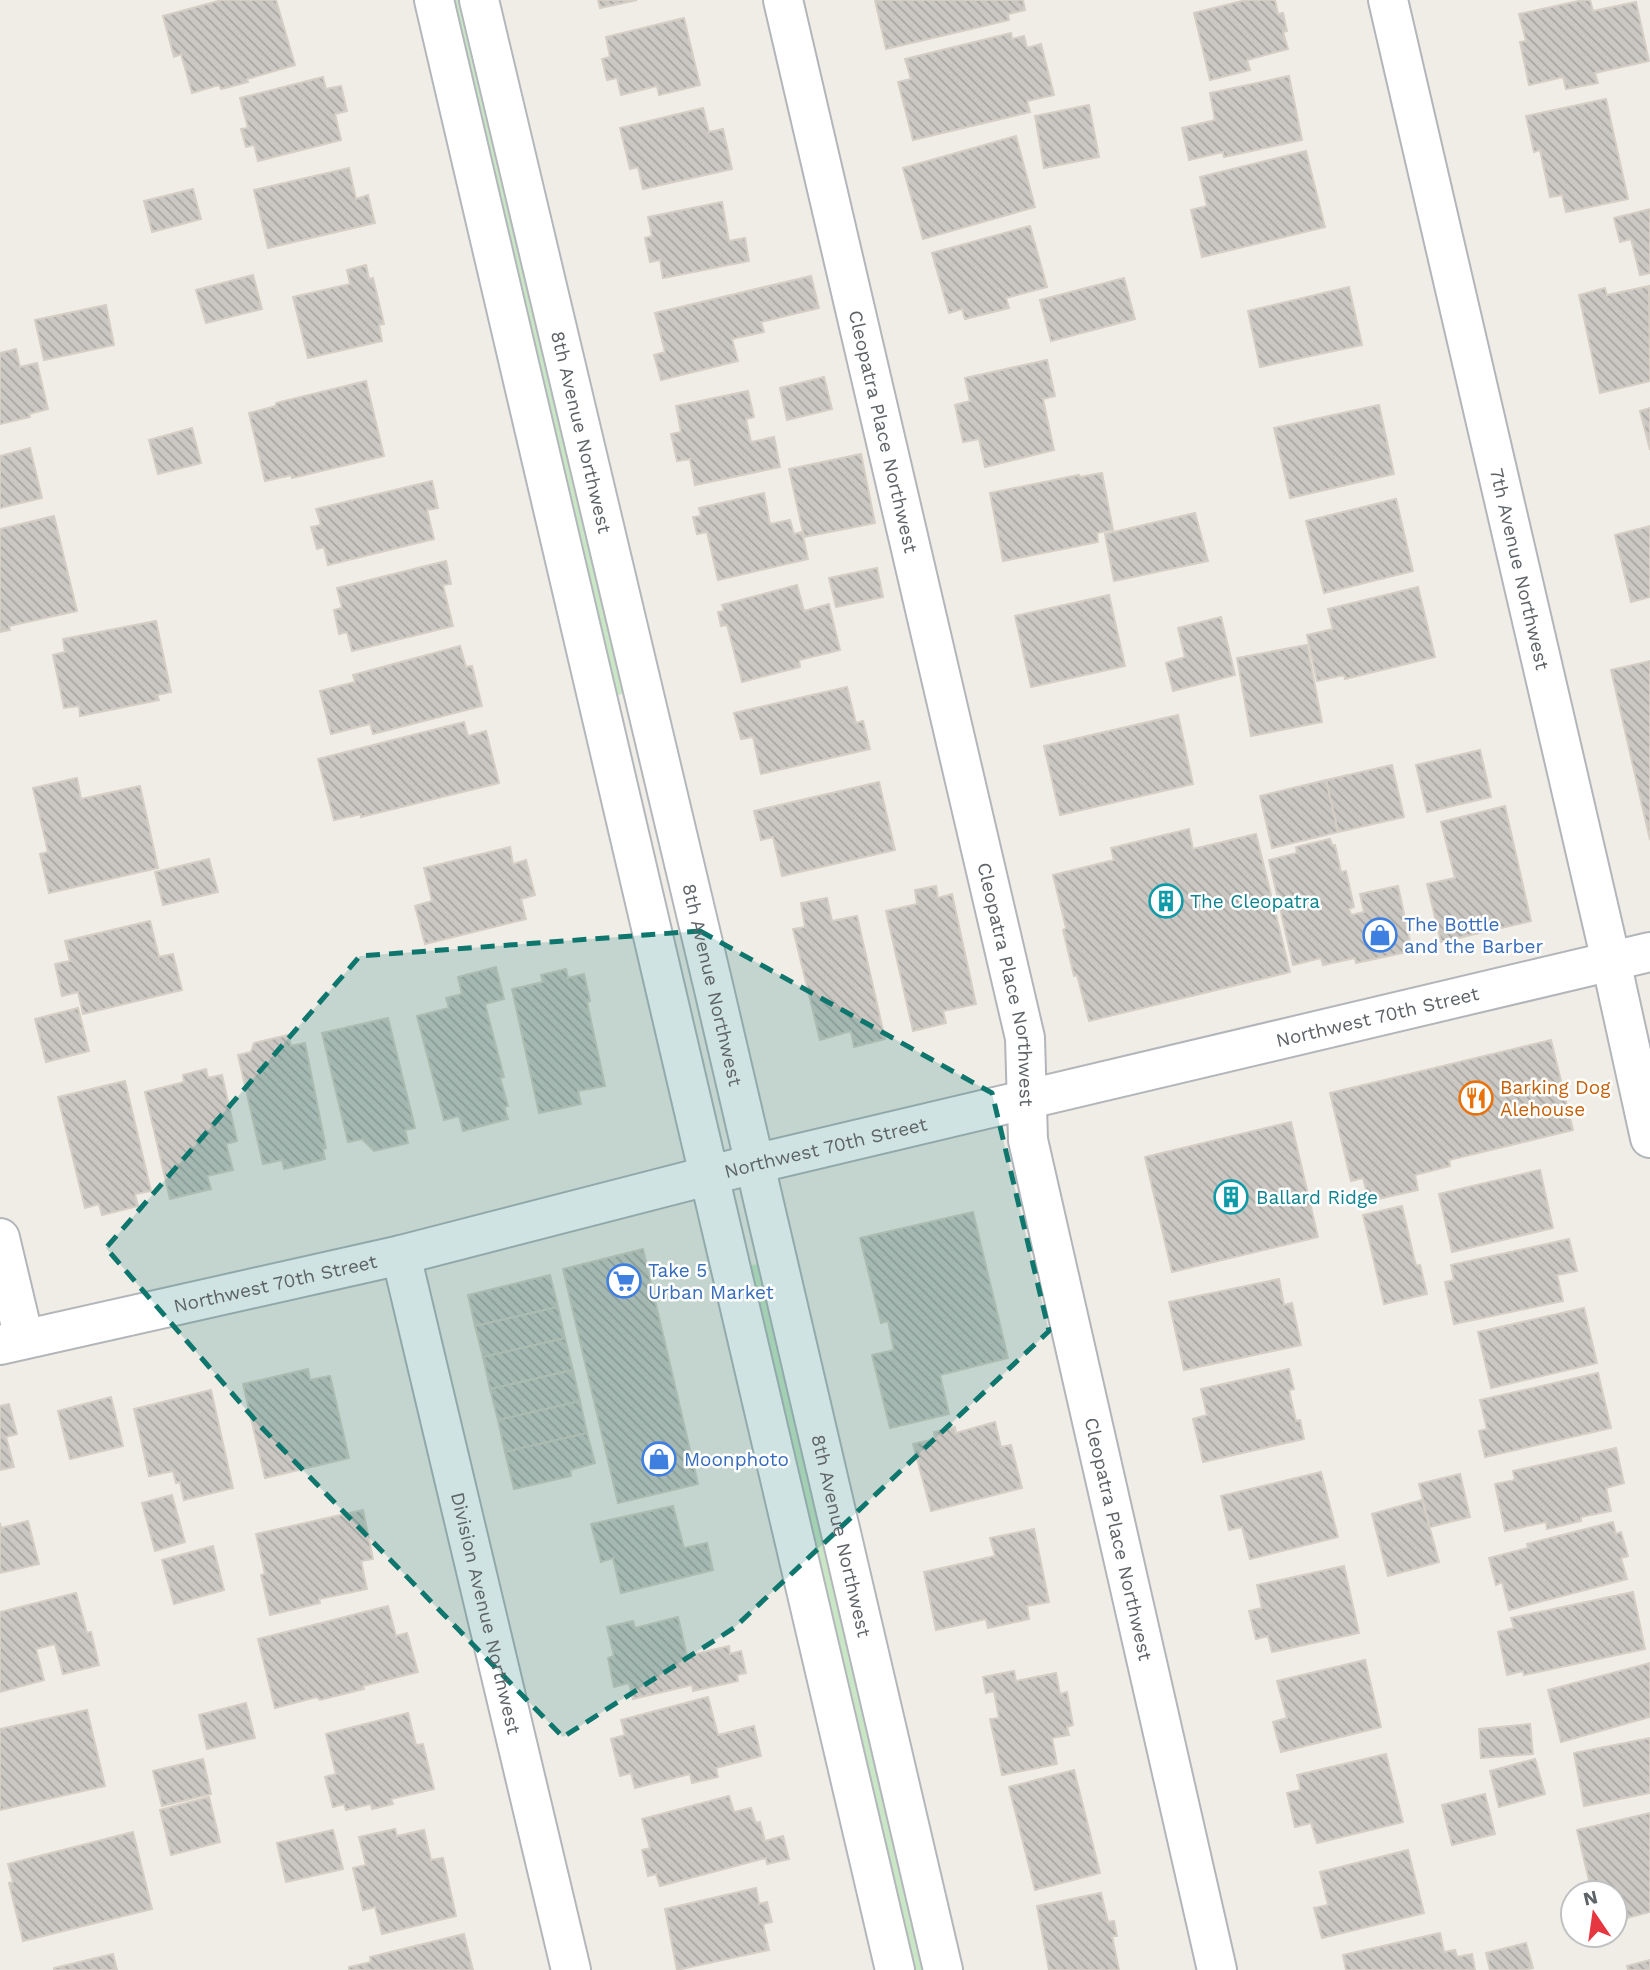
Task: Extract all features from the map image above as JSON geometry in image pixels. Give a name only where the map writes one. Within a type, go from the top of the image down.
[{"type":"street","points":[[434,0],[895,1970]]},
{"type":"street","name":"8th Avenue Northwest","points":[[479,0],[943,1970]]},
{"type":"street","name":"Cleopatra Place Northwest","points":[[783,0],[1025,1038],[1028,1140],[1217,1970]]},
{"type":"street","name":"7th Avenue Northwest","points":[[1388,0],[1650,1138]]},
{"type":"street","name":"Northwest 70th Street","points":[[12,1342],[401,1255],[707,1175],[1650,952]]},
{"type":"street","points":[[0,1238],[12,1342]]},
{"type":"street","name":"Division Avenue Northwest","points":[[401,1255],[571,1970]]},
{"type":"highlighted area","points":[[700,931],[992,1093],[1049,1331],[734,1628],[563,1737],[263,1429],[106,1248],[360,956]]},
{"type":"green space","points":[[447,0],[467,0],[625,693],[610,697]]},
{"type":"green space","points":[[760,1264],[927,1970],[910,1970],[743,1266]]},
{"type":"building","points":[[222,0],[276,0],[295,65],[247,79],[248,82],[221,89],[219,85],[192,93],[181,54],[174,57],[163,16]]},
{"type":"building","points":[[598,0],[637,0],[600,8]]},
{"type":"building","points":[[875,0],[1023,0],[1025,10],[1008,14],[1009,20],[886,49]]},
{"type":"building","points":[[1246,0],[1275,0],[1278,14],[1283,13],[1287,31],[1283,32],[1288,49],[1247,60],[1250,70],[1210,80],[1194,13]]},
{"type":"building","points":[[1590,0],[1593,11],[1636,2],[1649,61],[1595,73],[1598,83],[1566,89],[1563,77],[1529,85],[1520,42],[1526,41],[1519,14]]},
{"type":"building","points":[[684,18],[700,85],[659,95],[657,86],[621,95],[617,78],[607,80],[602,59],[610,57],[606,37]]},
{"type":"building","points":[[1011,33],[1012,39],[1024,36],[1027,48],[1041,44],[1054,95],[1027,101],[1030,112],[913,140],[898,82],[911,79],[905,59]]},
{"type":"building","points":[[1289,76],[1302,140],[1224,157],[1223,152],[1189,160],[1182,128],[1215,120],[1210,93]]},
{"type":"building","points":[[323,77],[326,89],[341,86],[347,111],[335,114],[341,140],[258,161],[254,145],[246,147],[241,129],[248,128],[240,98]]},
{"type":"building","points":[[1606,99],[1628,199],[1566,212],[1562,195],[1550,197],[1540,150],[1534,152],[1526,116]]},
{"type":"building","points":[[1089,105],[1099,157],[1044,168],[1035,116]]},
{"type":"building","points":[[703,108],[709,132],[723,129],[732,169],[643,189],[638,167],[630,169],[620,128]]},
{"type":"building","points":[[1016,136],[1035,207],[923,239],[903,168]]},
{"type":"building","points":[[1306,151],[1325,227],[1202,257],[1191,210],[1207,206],[1200,177]]},
{"type":"building","points":[[349,168],[356,199],[368,195],[375,223],[268,248],[254,190]]},
{"type":"building","points":[[193,189],[201,219],[152,232],[144,201]]},
{"type":"building","points":[[722,202],[729,241],[745,238],[749,261],[663,278],[660,260],[650,262],[645,238],[652,236],[648,217]]},
{"type":"building","points":[[1650,209],[1650,273],[1640,275],[1631,239],[1620,242],[1614,218]]},
{"type":"building","points":[[1030,226],[1047,287],[1006,298],[1009,308],[965,319],[962,309],[949,313],[932,253]]},
{"type":"building","points":[[366,265],[369,279],[373,278],[384,324],[379,325],[382,341],[308,358],[293,297],[350,284],[347,270]]},
{"type":"building","points":[[253,275],[262,309],[206,323],[196,290]]},
{"type":"building","points":[[811,276],[819,308],[761,322],[764,332],[732,339],[738,361],[661,380],[654,355],[665,352],[655,313]]},
{"type":"building","points":[[1124,278],[1135,319],[1051,341],[1040,300]]},
{"type":"building","points":[[1649,286],[1650,381],[1600,393],[1579,295],[1605,288],[1607,295]]},
{"type":"building","points":[[1349,287],[1362,345],[1260,367],[1248,311]]},
{"type":"building","points":[[106,305],[114,345],[44,360],[35,320]]},
{"type":"building","points":[[16,349],[20,367],[37,363],[48,409],[29,414],[30,417],[0,424],[0,353]]},
{"type":"building","points":[[1047,360],[1055,396],[1043,399],[1054,450],[985,467],[979,439],[963,442],[955,405],[970,401],[965,378]]},
{"type":"building","points":[[824,377],[832,409],[787,420],[780,388]]},
{"type":"building","points":[[366,381],[384,456],[292,478],[292,475],[265,481],[249,413],[276,406],[276,403]]},
{"type":"building","points":[[748,391],[754,417],[746,419],[751,442],[774,437],[780,467],[695,485],[690,459],[677,461],[671,434],[681,432],[676,406]]},
{"type":"building","points":[[1379,405],[1394,474],[1290,498],[1274,428]]},
{"type":"building","points":[[1650,408],[1650,450],[1640,411]]},
{"type":"building","points":[[192,428],[201,463],[158,474],[149,440]]},
{"type":"building","points":[[30,448],[42,498],[0,508],[0,456]]},
{"type":"building","points":[[861,454],[875,523],[804,537],[789,469]]},
{"type":"building","points":[[1102,473],[1113,530],[1097,533],[1098,542],[1003,561],[990,493]]},
{"type":"building","points":[[432,481],[438,508],[427,510],[434,539],[328,565],[324,547],[317,549],[311,527],[321,525],[316,509]]},
{"type":"building","points":[[764,493],[770,524],[790,520],[794,534],[802,532],[808,559],[718,580],[707,532],[697,534],[693,517],[701,516],[699,508]]},
{"type":"building","points":[[1396,499],[1413,571],[1324,593],[1306,521]]},
{"type":"building","points":[[1195,513],[1208,561],[1114,581],[1105,534]]},
{"type":"building","points":[[54,516],[77,611],[9,626],[10,630],[0,632],[0,529]]},
{"type":"building","points":[[1650,526],[1650,597],[1631,602],[1615,535]]},
{"type":"building","points":[[446,561],[451,584],[443,585],[453,626],[352,651],[347,632],[339,634],[334,610],[342,608],[337,588]]},
{"type":"building","points":[[877,568],[883,597],[836,607],[829,578]]},
{"type":"building","points":[[797,585],[804,611],[829,604],[840,650],[799,660],[800,667],[742,682],[727,625],[721,626],[718,612],[724,611],[722,605]]},
{"type":"building","points":[[1418,587],[1435,657],[1345,679],[1344,675],[1317,681],[1307,635],[1333,629],[1328,609]]},
{"type":"building","points":[[1109,595],[1125,666],[1031,687],[1015,616]]},
{"type":"building","points":[[1221,617],[1235,675],[1173,691],[1166,663],[1185,657],[1178,628]]},
{"type":"building","points":[[156,621],[171,692],[157,695],[159,700],[80,716],[79,706],[64,708],[53,655],[65,652],[63,639]]},
{"type":"building","points":[[1307,645],[1322,722],[1251,736],[1237,658]]},
{"type":"building","points":[[460,646],[466,667],[472,666],[482,706],[373,734],[370,724],[331,734],[320,691],[355,682],[353,675]]},
{"type":"building","points":[[1650,661],[1650,840],[1611,670]]},
{"type":"building","points":[[847,687],[856,723],[863,721],[870,749],[761,774],[753,737],[741,739],[734,713]]},
{"type":"building","points":[[1178,715],[1193,784],[1060,815],[1044,746]]},
{"type":"building","points":[[464,722],[468,736],[486,731],[499,783],[361,817],[361,814],[334,820],[318,759]]},
{"type":"building","points":[[1480,750],[1491,797],[1427,812],[1416,765]]},
{"type":"building","points":[[1392,765],[1404,817],[1338,832],[1326,780]]},
{"type":"building","points":[[77,778],[81,799],[140,786],[158,868],[49,893],[40,854],[48,852],[33,788]]},
{"type":"building","points":[[1326,780],[1338,832],[1272,848],[1260,796]]},
{"type":"building","points":[[879,782],[895,850],[782,876],[773,837],[761,840],[754,811]]},
{"type":"building","points":[[1505,806],[1531,921],[1441,942],[1427,884],[1455,878],[1441,822]]},
{"type":"building","name":"The Cleopatra","points":[[1189,829],[1193,849],[1256,834],[1290,972],[1089,1021],[1077,975],[1074,976],[1053,875],[1114,860],[1111,848]]},
{"type":"building","points":[[1330,839],[1332,845],[1335,845],[1341,872],[1346,871],[1354,907],[1349,909],[1351,915],[1364,912],[1360,894],[1398,886],[1412,951],[1356,963],[1355,958],[1323,965],[1321,958],[1293,965],[1269,860],[1297,853],[1296,847]]},
{"type":"building","points":[[510,847],[513,864],[526,860],[535,895],[521,899],[526,919],[425,944],[415,906],[432,901],[424,868]]},
{"type":"building","points":[[209,859],[218,892],[163,905],[155,872]]},
{"type":"building","points":[[936,886],[938,898],[952,894],[976,1004],[943,1011],[946,1023],[913,1031],[886,911],[917,904],[915,890]]},
{"type":"building","points":[[827,898],[832,921],[857,916],[885,1039],[854,1047],[851,1031],[820,1040],[793,929],[805,927],[801,903]]},
{"type":"building","points":[[150,921],[159,957],[173,954],[182,990],[83,1014],[78,992],[62,996],[55,964],[70,961],[65,941]]},
{"type":"building","points":[[496,967],[504,999],[485,1004],[504,1077],[500,1078],[508,1106],[504,1107],[508,1119],[463,1131],[459,1116],[444,1120],[417,1016],[449,1008],[446,998],[462,994],[458,977]]},
{"type":"building","points":[[566,969],[568,978],[584,974],[590,1001],[587,1002],[605,1086],[578,1091],[581,1104],[539,1113],[512,989],[543,982],[541,975]]},
{"type":"building","points":[[78,1008],[89,1051],[46,1062],[35,1019]]},
{"type":"building","points":[[388,1018],[415,1128],[405,1130],[408,1143],[374,1151],[362,1139],[348,1142],[322,1033]]},
{"type":"building","points":[[288,1035],[291,1046],[305,1043],[326,1148],[323,1149],[325,1159],[284,1169],[282,1160],[263,1164],[238,1055],[251,1052],[254,1043]]},
{"type":"building","points":[[1551,1040],[1573,1130],[1449,1160],[1450,1166],[1415,1175],[1418,1190],[1369,1201],[1363,1178],[1351,1181],[1330,1093]]},
{"type":"building","points":[[206,1069],[208,1078],[222,1075],[237,1141],[226,1144],[233,1170],[207,1176],[211,1189],[170,1199],[145,1092],[184,1082],[183,1075]]},
{"type":"building","points":[[125,1081],[151,1191],[135,1194],[138,1206],[102,1215],[99,1204],[85,1208],[58,1097]]},
{"type":"building","name":"Ballard Ridge","points":[[1291,1122],[1318,1237],[1172,1272],[1145,1157]]},
{"type":"building","points":[[1540,1170],[1553,1228],[1452,1252],[1439,1194]]},
{"type":"building","points":[[1402,1206],[1416,1266],[1420,1265],[1427,1294],[1384,1304],[1363,1215]]},
{"type":"building","points":[[973,1212],[1008,1358],[940,1375],[949,1414],[890,1428],[872,1355],[894,1350],[888,1321],[881,1323],[860,1238]]},
{"type":"building","points":[[1569,1239],[1577,1271],[1557,1275],[1563,1301],[1454,1324],[1445,1282],[1454,1280],[1451,1265]]},
{"type":"building","points":[[643,1249],[698,1484],[618,1503],[563,1269]]},
{"type":"building","points":[[550,1275],[558,1307],[475,1326],[468,1295]]},
{"type":"building","points":[[1279,1279],[1284,1305],[1292,1303],[1301,1345],[1184,1370],[1169,1302]]},
{"type":"building","points":[[558,1307],[565,1338],[483,1357],[475,1326]]},
{"type":"building","points":[[1584,1308],[1597,1363],[1491,1388],[1478,1332]]},
{"type":"building","points":[[565,1338],[573,1370],[490,1389],[483,1357]]},
{"type":"building","points":[[308,1369],[310,1380],[330,1376],[349,1458],[265,1478],[243,1384]]},
{"type":"building","points":[[1289,1369],[1294,1389],[1289,1390],[1296,1421],[1300,1420],[1304,1439],[1203,1462],[1193,1419],[1207,1415],[1201,1389]]},
{"type":"building","points":[[573,1370],[580,1401],[498,1420],[490,1389]]},
{"type":"building","points":[[1598,1373],[1611,1428],[1485,1457],[1479,1431],[1487,1429],[1480,1400]]},
{"type":"building","points":[[211,1390],[233,1488],[184,1500],[180,1482],[176,1483],[173,1471],[149,1476],[134,1409]]},
{"type":"building","points":[[111,1397],[123,1446],[70,1459],[58,1411]]},
{"type":"building","points":[[580,1401],[587,1433],[505,1452],[498,1420]]},
{"type":"building","points":[[9,1404],[17,1434],[6,1437],[14,1467],[0,1470],[0,1406]]},
{"type":"building","points":[[995,1422],[1001,1447],[1011,1445],[1022,1488],[931,1511],[913,1444],[935,1439],[934,1432],[955,1427],[956,1433]]},
{"type":"building","points":[[587,1433],[595,1463],[570,1470],[571,1476],[514,1489],[505,1452]]},
{"type":"building","points":[[1616,1448],[1624,1483],[1606,1488],[1611,1511],[1581,1517],[1581,1521],[1547,1529],[1546,1522],[1505,1531],[1495,1484],[1515,1480],[1513,1471]]},
{"type":"building","points":[[1321,1472],[1338,1537],[1250,1559],[1242,1527],[1229,1530],[1221,1496]]},
{"type":"building","points":[[1460,1474],[1470,1517],[1430,1527],[1419,1484]]},
{"type":"building","points":[[172,1495],[185,1542],[155,1551],[142,1503]]},
{"type":"building","points":[[1422,1500],[1439,1562],[1388,1576],[1372,1514]]},
{"type":"building","points":[[673,1506],[684,1548],[707,1543],[713,1570],[621,1593],[613,1558],[601,1562],[591,1524]]},
{"type":"building","points":[[363,1510],[373,1559],[361,1561],[367,1589],[319,1599],[320,1603],[270,1615],[256,1534]]},
{"type":"building","points":[[28,1521],[39,1564],[0,1573],[0,1523],[1,1528]]},
{"type":"building","points":[[1613,1522],[1616,1534],[1621,1532],[1628,1556],[1621,1558],[1627,1579],[1509,1610],[1502,1582],[1496,1585],[1489,1558],[1528,1548],[1527,1544]]},
{"type":"building","points":[[1034,1529],[1049,1602],[1027,1606],[1029,1619],[988,1628],[986,1619],[936,1630],[924,1572],[995,1556],[990,1538]]},
{"type":"building","points":[[213,1546],[224,1590],[174,1604],[162,1560]]},
{"type":"building","points":[[1344,1566],[1359,1633],[1272,1652],[1268,1636],[1256,1639],[1249,1611],[1262,1608],[1257,1585]]},
{"type":"building","points":[[1633,1592],[1645,1649],[1524,1675],[1523,1671],[1507,1675],[1498,1632],[1514,1628],[1511,1618]]},
{"type":"building","points":[[76,1593],[87,1633],[91,1632],[99,1665],[63,1674],[55,1644],[36,1649],[44,1680],[0,1692],[0,1612]]},
{"type":"building","points":[[388,1606],[396,1636],[407,1633],[418,1672],[363,1686],[364,1689],[275,1708],[258,1639]]},
{"type":"building","points":[[678,1617],[687,1656],[729,1646],[730,1654],[741,1651],[746,1673],[737,1675],[738,1681],[693,1691],[692,1685],[633,1699],[629,1683],[614,1687],[608,1658],[614,1656],[607,1627],[633,1621],[635,1628]]},
{"type":"building","points":[[1365,1660],[1381,1727],[1281,1752],[1273,1722],[1287,1718],[1277,1681]]},
{"type":"building","points":[[1650,1663],[1650,1717],[1561,1742],[1548,1690]]},
{"type":"building","points":[[1014,1671],[1016,1681],[1056,1673],[1060,1694],[1067,1692],[1073,1725],[1067,1727],[1069,1735],[1052,1738],[1057,1764],[1002,1775],[990,1719],[999,1718],[994,1691],[986,1693],[983,1677]]},
{"type":"building","points":[[708,1697],[718,1735],[754,1726],[761,1756],[716,1768],[718,1777],[692,1783],[690,1774],[635,1788],[631,1773],[620,1776],[611,1739],[625,1735],[621,1720]]},
{"type":"building","points":[[246,1703],[255,1738],[207,1749],[199,1715]]},
{"type":"building","points":[[87,1710],[105,1786],[0,1810],[0,1729]]},
{"type":"building","points":[[408,1713],[416,1745],[423,1744],[434,1789],[391,1799],[393,1804],[372,1809],[371,1804],[346,1810],[344,1804],[333,1807],[325,1777],[336,1774],[326,1734]]},
{"type":"building","points":[[1530,1724],[1533,1754],[1481,1758],[1479,1729]]},
{"type":"building","points":[[1650,1738],[1650,1793],[1584,1806],[1574,1753]]},
{"type":"building","points":[[1386,1754],[1403,1822],[1317,1843],[1311,1823],[1295,1827],[1287,1793],[1301,1790],[1297,1775]]},
{"type":"building","points":[[203,1759],[211,1794],[162,1806],[153,1771]]},
{"type":"building","points":[[1535,1759],[1545,1794],[1499,1807],[1490,1771]]},
{"type":"building","points":[[1074,1770],[1100,1873],[1035,1890],[1009,1787]]},
{"type":"building","points":[[1485,1794],[1495,1834],[1452,1845],[1442,1805]]},
{"type":"building","points":[[729,1796],[734,1812],[751,1808],[756,1823],[760,1822],[765,1841],[783,1836],[789,1859],[767,1864],[766,1858],[660,1886],[656,1874],[648,1876],[642,1850],[650,1848],[642,1819]]},
{"type":"building","points":[[209,1797],[220,1842],[171,1855],[160,1810]]},
{"type":"building","points":[[1650,1813],[1650,1912],[1629,1917],[1629,1879],[1589,1879],[1577,1830]]},
{"type":"building","points":[[395,1829],[397,1836],[424,1830],[431,1860],[443,1858],[456,1916],[382,1934],[375,1907],[363,1910],[353,1868],[366,1865],[359,1837]]},
{"type":"building","points":[[333,1830],[343,1869],[286,1882],[277,1843]]},
{"type":"building","points":[[133,1832],[152,1909],[23,1941],[9,1883],[13,1882],[8,1864]]},
{"type":"building","points":[[1408,1850],[1424,1913],[1322,1938],[1314,1908],[1328,1905],[1320,1872]]},
{"type":"building","points":[[756,1888],[759,1904],[767,1902],[772,1922],[763,1924],[769,1950],[677,1970],[665,1909]]},
{"type":"building","points":[[1101,1893],[1108,1922],[1114,1921],[1117,1936],[1112,1936],[1119,1970],[1049,1970],[1037,1906]]},
{"type":"building","points":[[1440,1933],[1444,1952],[1455,1950],[1457,1957],[1472,1954],[1475,1970],[1346,1970],[1343,1955]]},
{"type":"building","points":[[464,1934],[473,1970],[349,1970],[349,1967],[371,1962],[370,1957]]},
{"type":"building","points":[[1526,1943],[1533,1968],[1490,1970],[1486,1953]]},
{"type":"building","points":[[113,1954],[117,1970],[54,1970],[54,1968]]},
{"type":"building","points":[[1650,1960],[1650,1970],[1628,1970],[1627,1966]]},
{"type":"place","name":"The Cleopatra","points":[[1166,901]]},
{"type":"place","name":"The Bottle and the Barber","points":[[1380,935]]},
{"type":"place","name":"Barking Dog Alehouse","points":[[1476,1098]]},
{"type":"place","name":"Ballard Ridge","points":[[1231,1197]]},
{"type":"place","name":"Take 5 Urban Market","points":[[624,1281]]},
{"type":"place","name":"Moonphoto","points":[[659,1459]]}]
